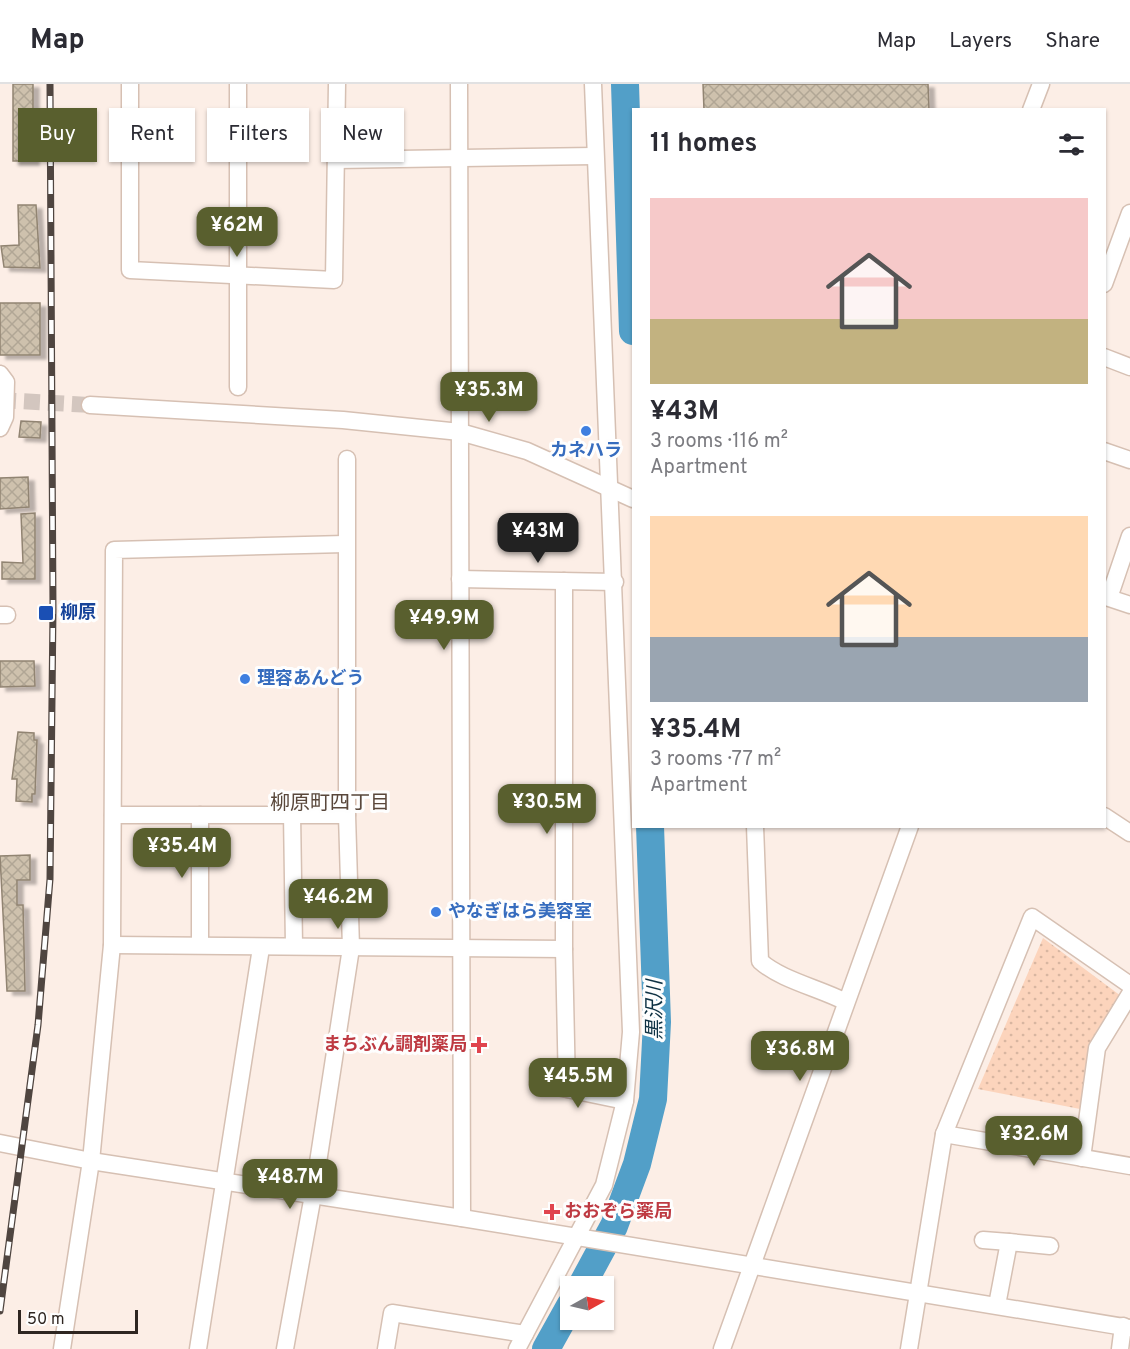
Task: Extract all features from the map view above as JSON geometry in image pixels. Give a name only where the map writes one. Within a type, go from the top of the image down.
[{"type":"street","points":[[130,84],[130,270],[334,280],[336,162]]},
{"type":"street","points":[[238,84],[238,387]]},
{"type":"street","points":[[337,84],[337,108]]},
{"type":"street","points":[[459,84],[462,1218]]},
{"type":"street","points":[[517,1349],[582,1239],[604,1185],[625,1101],[631,1032],[613,488],[592,84]]},
{"type":"street","points":[[1033,108],[1041,84]]},
{"type":"street","points":[[404,158],[594,156]]},
{"type":"street","points":[[1106,279],[1130,213]]},
{"type":"street","points":[[1106,358],[1130,367]]},
{"type":"street","points":[[0,374],[6,382],[5,417],[0,428]]},
{"type":"street","points":[[90,405],[344,420],[460,432],[527,451],[632,498]]},
{"type":"street","points":[[1106,452],[1130,460]]},
{"type":"street","points":[[285,1349],[313,1196],[351,948],[347,815],[345,544],[347,459]]},
{"type":"street","points":[[1130,537],[1109,598],[1130,605]]},
{"type":"street","points":[[62,1349],[92,1161],[112,945],[114,550],[345,544]]},
{"type":"street","points":[[460,579],[615,582]]},
{"type":"street","points":[[564,581],[564,949],[567,1089]]},
{"type":"street","points":[[113,815],[292,813],[347,815]]},
{"type":"street","points":[[292,813],[294,946]]},
{"type":"street","points":[[200,814],[200,944]]},
{"type":"street","points":[[1106,817],[1130,833]]},
{"type":"street","points":[[755,828],[760,961],[772,972],[817,987],[846,1002]]},
{"type":"street","points":[[722,1349],[909,828]]},
{"type":"street","points":[[909,1349],[944,1134],[1032,917],[1130,985]]},
{"type":"street","points":[[112,945],[564,949]]},
{"type":"street","points":[[198,1349],[261,948]]},
{"type":"street","points":[[1082,1158],[1098,1048],[1130,994]]},
{"type":"street","points":[[538,1083],[625,1101]]},
{"type":"street","points":[[944,1134],[1130,1166]]},
{"type":"street","points":[[0,1143],[92,1161],[462,1218],[1126,1327],[1120,1349]]},
{"type":"street","points":[[983,1240],[1050,1246]]},
{"type":"street","points":[[997,1305],[1009,1242]]},
{"type":"street","points":[[386,1349],[392,1313],[525,1334]]},
{"type":"shaded area","points":[[1043,938],[1121,996],[1091,1046],[1080,1109],[978,1089]]},
{"type":"building","points":[[13,84],[33,84],[33,108],[18,108],[18,161],[13,161]]},
{"type":"building","points":[[703,84],[928,84],[929,108],[704,108]]},
{"type":"building","points":[[18,205],[36,205],[40,268],[4,267],[1,246],[19,245]]},
{"type":"building","points":[[0,303],[40,303],[40,355],[0,355]]},
{"type":"building","points":[[21,421],[41,422],[40,438],[19,437]]},
{"type":"building","points":[[28,477],[29,507],[0,509],[0,478]]},
{"type":"building","points":[[35,513],[35,579],[2,579],[2,562],[23,563],[21,514]]},
{"type":"building","points":[[0,661],[34,661],[35,686],[0,687]]},
{"type":"building","points":[[18,732],[34,733],[34,740],[37,740],[35,794],[32,794],[32,802],[16,801],[17,779],[12,779]]},
{"type":"building","points":[[30,855],[30,880],[17,880],[17,905],[23,905],[25,991],[7,991],[0,856]]},
{"type":"waterway","name":"黒沢川","points":[[625,84],[632,300]]},
{"type":"waterway","name":"黒沢川","points":[[587,1276],[614,1226],[637,1164],[653,1099],[657,1022],[650,828]]},
{"type":"waterway","name":"黒沢川","points":[[546,1349],[560,1324]]},
{"type":"tunnel","points":[[0,400],[90,405]]},
{"type":"railway","points":[[0,1311],[38,1025],[50,879],[53,609],[50,84]]},
{"type":"place","name":"カネハラ","points":[[586,431]]},
{"type":"place","name":"柳原","points":[[46,613]]},
{"type":"place","name":"理容あんどう","points":[[245,679]]},
{"type":"place","name":"やなぎはら美容室","points":[[436,912]]},
{"type":"place","name":"まちぶん調剤薬局","points":[[479,1045]]},
{"type":"place","name":"おおぞら薬局","points":[[552,1212]]},
{"type":"district","name":"柳原町四丁目","points":[[330,804]]}]
